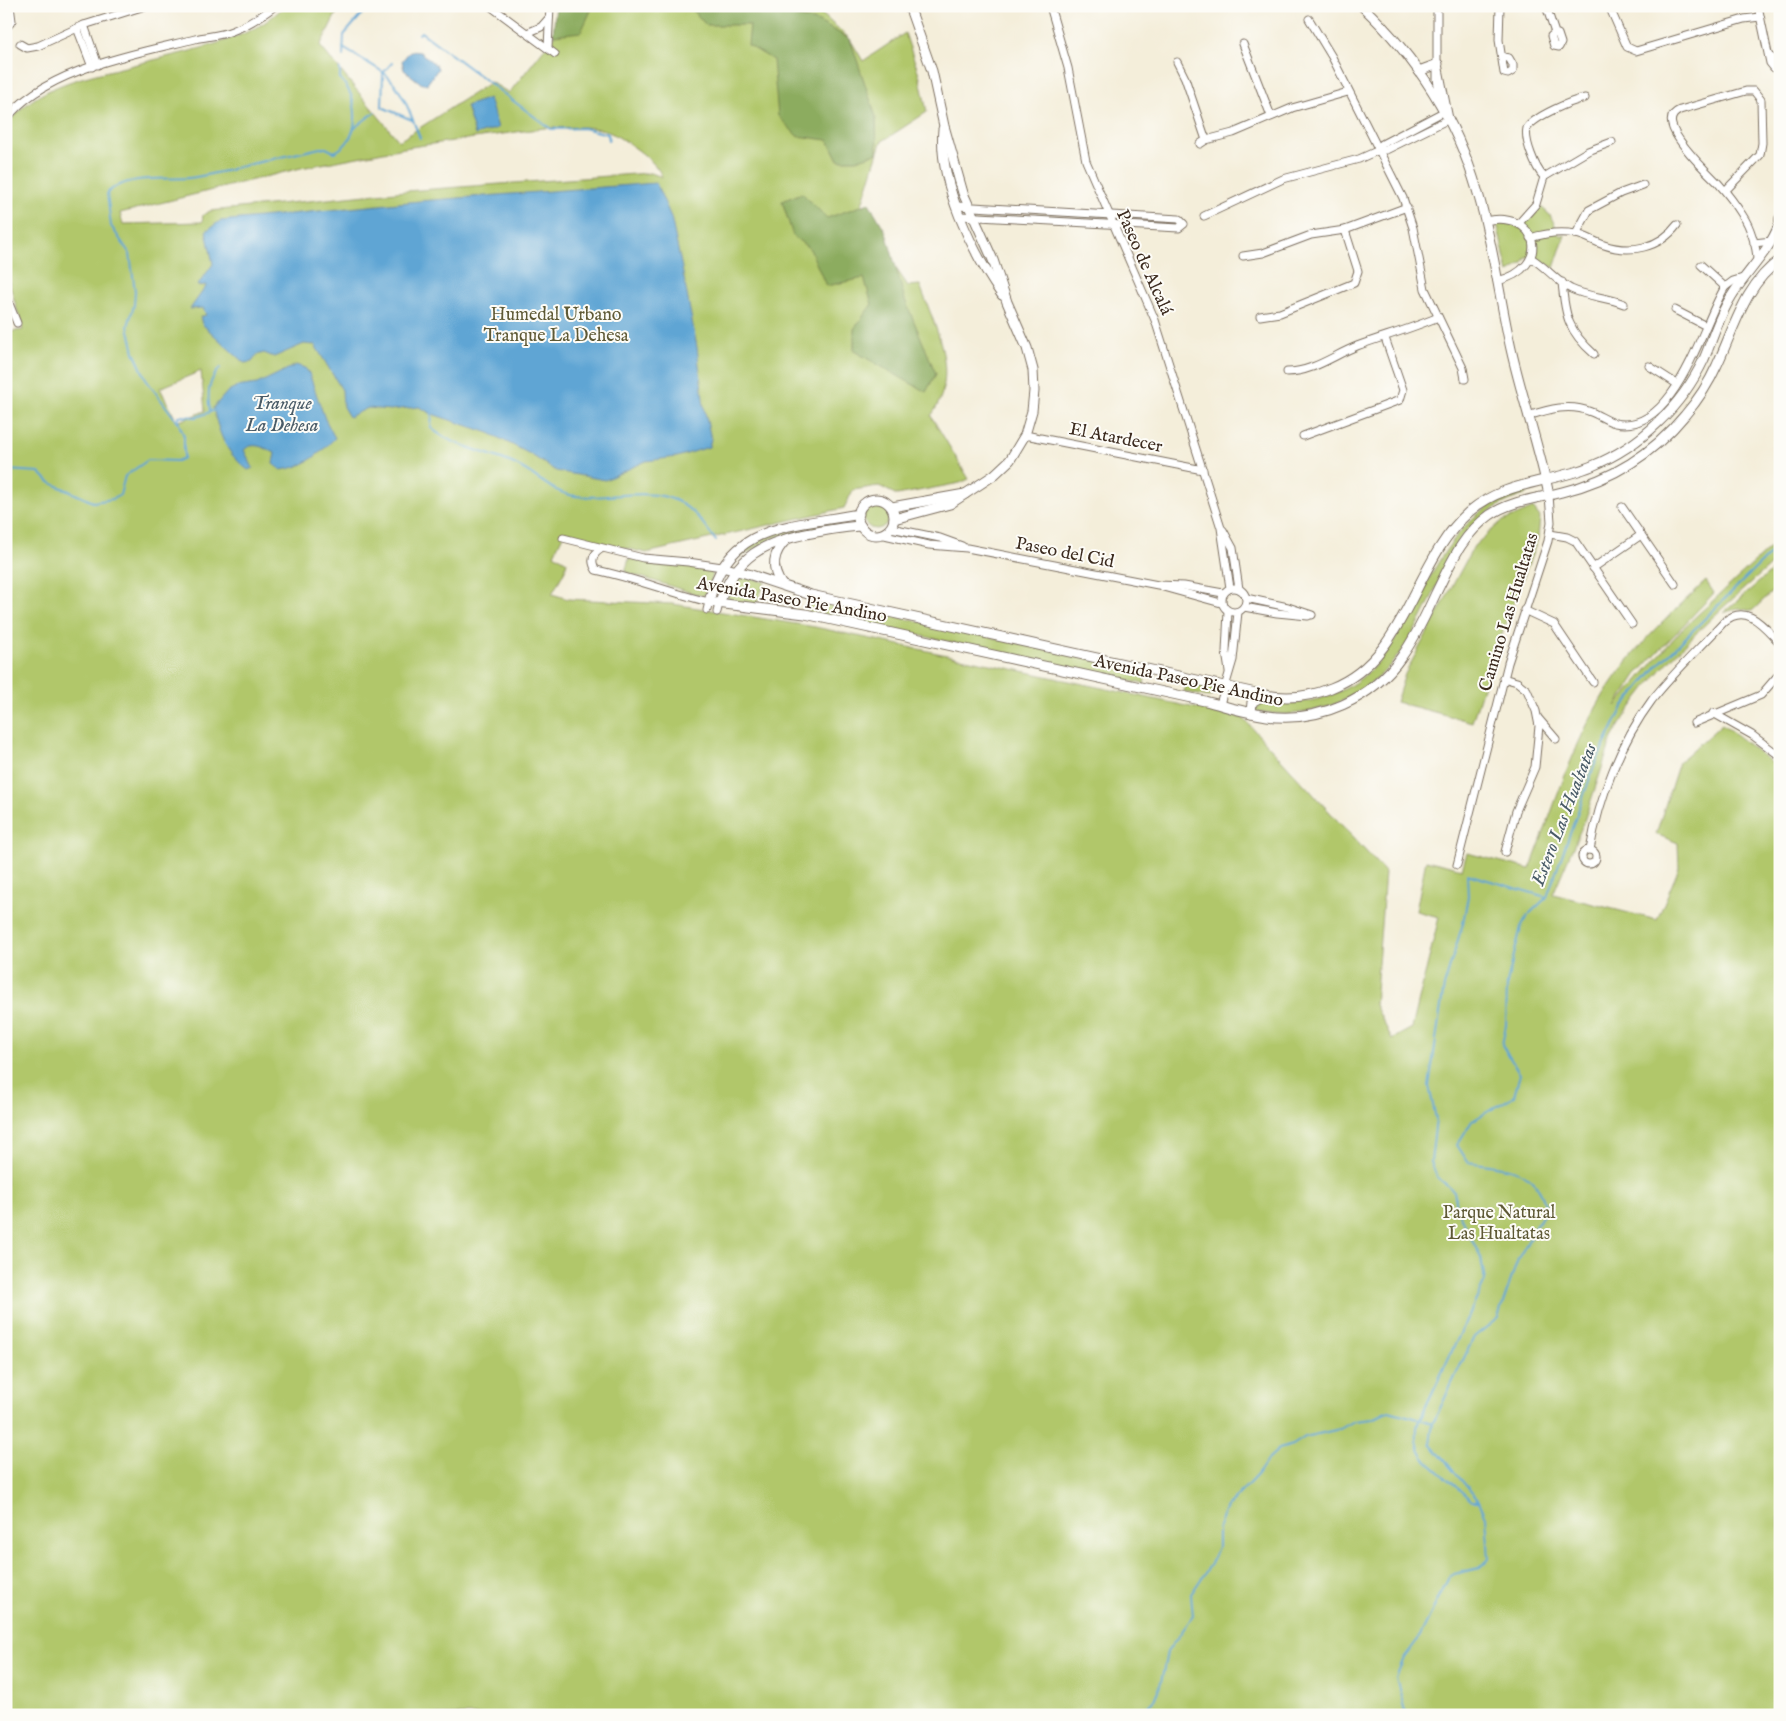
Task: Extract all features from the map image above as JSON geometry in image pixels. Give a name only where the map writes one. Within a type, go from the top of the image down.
[{"type":"main road","points":[[1780,219],[1780,227]]},
{"type":"street","points":[[9,26],[10,6]]},
{"type":"street","points":[[20,44],[27,48],[38,46],[80,27],[145,6]]},
{"type":"street","points":[[6,120],[21,102],[35,91],[95,66],[197,38],[224,34],[255,20],[275,6]]},
{"type":"street","points":[[490,6],[555,54]]},
{"type":"street","points":[[548,48],[550,6]]},
{"type":"street","points":[[892,523],[892,507],[884,500],[874,499],[862,506],[859,514],[861,526],[870,533],[880,534],[892,523],[943,507],[985,482],[1003,467],[1016,452],[1024,435],[1033,401],[1032,370],[1027,348],[1007,302],[993,260],[968,205],[944,126],[932,71],[909,6]]},
{"type":"street","name":"Paseo de Alcalá","points":[[1050,6],[1068,68],[1083,150],[1108,213],[1150,305],[1221,528],[1230,588]]},
{"type":"street","name":"Camino Las Hualtatas","points":[[1362,6],[1394,38],[1419,70],[1444,111],[1472,173],[1485,221],[1511,347],[1549,496],[1550,534],[1524,610],[1504,678],[1457,865]]},
{"type":"street","points":[[1437,6],[1438,64],[1444,111]]},
{"type":"street","points":[[1500,6],[1498,40],[1502,58]]},
{"type":"street","points":[[1546,6],[1555,32]]},
{"type":"street","points":[[1609,6],[1626,45],[1636,51],[1744,19],[1760,17]]},
{"type":"street","points":[[1758,6],[1770,64],[1780,68]]},
{"type":"street","points":[[527,33],[541,27],[549,18]]},
{"type":"street","points":[[1309,19],[1319,34],[1407,207],[1413,228],[1423,283],[1463,368],[1465,380]]},
{"type":"street","points":[[80,27],[95,66]]},
{"type":"street","points":[[1243,44],[1271,116]]},
{"type":"street","points":[[1769,56],[1780,63]]},
{"type":"street","points":[[1177,62],[1185,78],[1203,142],[1233,133],[1271,116],[1348,92]]},
{"type":"street","points":[[1419,70],[1438,64]]},
{"type":"street","points":[[1438,64],[1444,111]]},
{"type":"street","points":[[1725,191],[1756,162],[1762,151],[1761,100],[1759,94],[1752,90],[1680,110],[1672,118],[1673,129],[1691,154],[1725,191],[1746,220],[1754,243],[1757,260]]},
{"type":"street","points":[[1544,177],[1538,171],[1527,140],[1527,128],[1535,121],[1568,104],[1585,98]]},
{"type":"street","points":[[1379,150],[1382,144],[1444,111]]},
{"type":"street","points":[[1204,216],[1272,183],[1359,159],[1379,150],[1384,151],[1404,142],[1444,111]]},
{"type":"street","points":[[944,126],[943,163],[957,206],[984,265],[1007,302]]},
{"type":"street","points":[[1399,134],[1404,142]]},
{"type":"street","points":[[1519,224],[1536,204],[1544,177],[1588,151],[1612,142]]},
{"type":"street","points":[[1576,234],[1589,210],[1620,193],[1642,185]]},
{"type":"street","points":[[957,206],[968,205],[1108,213],[1179,219],[1184,224],[1179,228],[1011,217],[961,216]]},
{"type":"street","points":[[1243,256],[1264,253],[1311,235],[1345,230],[1407,207]]},
{"type":"street","points":[[1011,208],[1011,217]]},
{"type":"street","points":[[1485,221],[1502,218],[1519,224],[1530,238],[1531,258],[1519,273],[1497,280]]},
{"type":"street","points":[[1530,238],[1555,233],[1576,234],[1613,247],[1636,248],[1659,241],[1677,225]]},
{"type":"street","name":"Avenida Paseo Pie Andino","points":[[562,538],[601,549],[649,559],[688,562],[736,570],[811,595],[1265,695],[1289,697],[1320,693],[1360,672],[1386,645],[1432,560],[1459,522],[1480,503],[1517,485],[1574,473],[1607,459],[1629,446],[1661,420],[1694,378],[1724,310],[1780,227]]},
{"type":"street","points":[[1260,316],[1280,313],[1354,283],[1358,271],[1345,230]]},
{"type":"street","points":[[1754,243],[1772,241]]},
{"type":"street","points":[[1531,258],[1550,270],[1562,282],[1588,295],[1624,304]]},
{"type":"street","name":"Avenida Paseo Pie Andino","points":[[601,549],[596,552],[592,560],[596,570],[638,579],[708,606],[796,612],[1220,704],[1251,713],[1281,717],[1317,714],[1350,702],[1373,687],[1395,666],[1407,650],[1454,554],[1483,520],[1505,507],[1530,498],[1549,496],[1583,486],[1621,470],[1646,453],[1668,433],[1693,406],[1712,376],[1733,325],[1751,292],[1780,260]]},
{"type":"street","points":[[1701,265],[1725,286]]},
{"type":"street","points":[[1528,416],[1551,409],[1574,408],[1590,411],[1615,422],[1635,422],[1645,419],[1656,410],[1677,384],[1690,363],[1725,286],[1744,278]]},
{"type":"street","points":[[1562,282],[1570,325],[1578,339],[1594,354]]},
{"type":"street","points":[[6,296],[16,323]]},
{"type":"street","points":[[1675,310],[1706,326]]},
{"type":"street","points":[[1287,372],[1319,364],[1350,349],[1385,338],[1438,316]]},
{"type":"street","points":[[1303,436],[1400,400],[1404,390],[1385,338]]},
{"type":"street","points":[[1649,366],[1677,384]]},
{"type":"street","name":"El Atardecer","points":[[1024,435],[1203,470]]},
{"type":"street","points":[[892,507],[965,494]]},
{"type":"street","points":[[1622,507],[1675,584]]},
{"type":"street","points":[[708,606],[722,568],[734,552],[750,539],[763,533],[859,514]]},
{"type":"street","name":"Paseo del Cid","points":[[892,523],[967,548]]},
{"type":"street","points":[[718,608],[736,570],[744,560],[762,547],[788,538],[861,526]]},
{"type":"street","name":"Paseo de Alcalá","points":[[1221,528],[1232,548],[1239,589]]},
{"type":"street","name":"Paseo del Cid","points":[[880,534],[929,545],[967,548],[1158,585],[1184,586],[1223,593]]},
{"type":"street","points":[[1550,534],[1573,540],[1632,624]]},
{"type":"street","points":[[1593,568],[1641,535]]},
{"type":"street","points":[[782,585],[776,572],[774,559],[779,547],[788,538]]},
{"type":"street","points":[[734,552],[737,558],[744,560]]},
{"type":"street","name":"Paseo del Cid","points":[[1158,585],[1180,594],[1221,603]]},
{"type":"street","points":[[1228,611],[1241,609],[1312,616],[1288,606],[1246,598],[1239,589],[1230,588],[1223,593],[1221,603],[1228,611],[1226,652],[1229,672]]},
{"type":"street","points":[[1220,704],[1234,653],[1241,609],[1246,598]]},
{"type":"street","points":[[1524,610],[1548,619],[1557,627],[1593,682]]},
{"type":"street","points":[[1590,850],[1598,814],[1627,742],[1648,706],[1672,677],[1724,622],[1733,616],[1745,615],[1753,617],[1780,643]]},
{"type":"street","points":[[1694,723],[1713,713],[1761,695],[1780,674]]},
{"type":"street","points":[[1504,678],[1517,682],[1527,690],[1538,718],[1554,737],[1539,742]]},
{"type":"street","points":[[1251,713],[1250,708],[1253,700],[1265,695]]},
{"type":"street","points":[[1713,713],[1752,735],[1780,756]]},
{"type":"street","points":[[1505,852],[1516,811],[1534,771],[1539,742],[1538,718]]},
{"type":"green space","points":[[285,6],[340,6],[320,46],[399,141],[491,82],[509,93],[578,6],[813,6],[850,39],[863,61],[905,33],[919,74],[927,112],[881,142],[859,214],[908,286],[920,285],[938,334],[945,367],[940,400],[931,416],[969,479],[960,483],[897,495],[879,486],[853,490],[844,508],[646,553],[603,543],[565,531],[554,554],[567,562],[565,570],[552,594],[568,599],[673,604],[815,627],[1243,718],[1385,872],[1375,1005],[1392,1039],[1412,1028],[1439,917],[1416,911],[1426,860],[1462,869],[1467,853],[1530,869],[1572,758],[1592,715],[1614,678],[1638,648],[1706,581],[1714,593],[1636,675],[1616,706],[1681,630],[1780,539],[1780,557],[1688,641],[1647,687],[1628,712],[1612,738],[1583,824],[1553,894],[1657,920],[1679,868],[1678,843],[1656,834],[1679,762],[1722,724],[1780,769],[1780,1715],[6,1715],[6,332],[23,330],[6,272],[6,126],[32,100],[63,84],[218,43],[264,23]],"holes":[[[584,127],[604,130],[619,137],[646,156],[659,170],[662,177],[651,173],[406,191],[210,211],[203,215],[202,222],[123,224],[120,213],[301,168],[404,148],[545,128]],[[201,371],[205,411],[177,422],[160,388]]]},
{"type":"green space","points":[[556,6],[593,6],[581,32],[553,35]]},
{"type":"green space","points":[[689,6],[785,6],[795,16],[817,21],[850,39],[876,117],[877,153],[856,160],[838,160],[828,140],[797,136],[778,116],[773,60],[748,45],[750,25],[706,25]]},
{"type":"green space","points":[[802,193],[827,218],[869,203],[886,232],[905,300],[936,374],[926,392],[854,351],[854,329],[872,304],[864,278],[826,286],[810,249],[793,236],[782,201]]},
{"type":"green space","points":[[1540,206],[1550,215],[1560,236],[1565,235],[1554,268],[1538,258],[1527,257],[1523,263],[1508,273],[1497,223],[1511,223],[1519,228],[1534,215]]},
{"type":"green space","points":[[1526,490],[1527,494],[1501,504],[1469,528],[1445,562],[1435,590],[1411,637],[1397,657],[1363,689],[1342,701],[1318,709],[1291,714],[1254,711],[1256,702],[1314,700],[1356,682],[1386,653],[1453,540],[1484,510]]},
{"type":"green space","points":[[876,503],[885,507],[889,516],[885,525],[876,529],[867,525],[863,516],[867,507]]},
{"type":"green space","points":[[1533,508],[1540,517],[1538,538],[1489,669],[1472,722],[1396,702],[1405,674],[1474,546],[1501,522]]},
{"type":"green space","points":[[844,520],[845,524],[773,538],[740,557],[746,548],[757,541],[771,536],[803,527]]},
{"type":"green space","points":[[629,559],[703,567],[711,570],[713,575],[707,593],[702,596],[625,572]]},
{"type":"green space","points":[[1780,564],[1780,584],[1752,611],[1738,608],[1723,613]]},
{"type":"green space","points":[[741,575],[765,582],[756,605],[730,602],[726,596],[737,576]]},
{"type":"green space","points":[[811,598],[1146,671],[1144,684],[807,611]]},
{"type":"green space","points":[[1187,680],[1215,688],[1215,694],[1209,697],[1184,692]]},
{"type":"water","points":[[410,51],[420,52],[437,66],[438,69],[427,84],[422,84],[404,70],[402,61]]},
{"type":"water","points":[[489,98],[498,128],[475,135],[466,106]]},
{"type":"water","name":"Tranque La Dehesa","points":[[656,183],[671,217],[682,268],[697,347],[704,407],[711,439],[709,447],[677,457],[646,461],[605,480],[556,471],[530,454],[489,433],[432,414],[419,407],[390,410],[368,408],[349,417],[343,407],[342,390],[315,345],[304,344],[274,357],[264,353],[257,355],[252,362],[244,363],[202,324],[200,317],[206,315],[203,308],[190,309],[207,285],[197,286],[213,264],[206,231],[220,221],[419,201]]},
{"type":"water","name":"Tranque La Dehesa","points":[[296,365],[305,368],[309,373],[325,419],[335,438],[323,450],[305,463],[281,470],[273,464],[275,453],[259,446],[248,447],[244,450],[253,468],[248,470],[234,457],[225,443],[213,408],[228,391],[236,387],[257,384]]},
{"type":"waterway","points":[[343,56],[344,35],[369,6]]},
{"type":"waterway","points":[[419,34],[421,32],[551,129],[583,128],[608,134],[609,140]]},
{"type":"waterway","points":[[343,48],[391,79],[406,103],[420,138]]},
{"type":"waterway","points":[[392,63],[383,73],[382,107],[412,120]]},
{"type":"waterway","points":[[179,424],[147,381],[134,352],[128,326],[134,305],[135,291],[130,254],[111,226],[107,193],[115,187],[135,180],[197,177],[320,148],[326,148],[334,152],[350,138],[355,118],[351,96],[347,87],[340,79],[340,69]]},
{"type":"waterway","points":[[354,128],[375,112]]},
{"type":"waterway","points":[[210,412],[209,388],[220,368]]},
{"type":"waterway","points":[[6,470],[39,472],[49,482],[93,502],[113,499],[120,495],[125,476],[148,460],[177,461],[184,458],[184,436],[178,416],[197,417],[215,410]]},
{"type":"waterway","points":[[432,414],[431,428],[451,441],[518,466],[552,488],[567,494],[589,497],[649,494],[677,501],[697,516],[716,541]]},
{"type":"waterway","name":"Estero Las Hualtatas","points":[[1406,1715],[1396,1677],[1404,1658],[1419,1638],[1450,1575],[1480,1568],[1489,1559],[1486,1517],[1479,1501],[1430,1443],[1433,1423],[1474,1337],[1498,1318],[1518,1259],[1546,1209],[1542,1195],[1535,1184],[1527,1177],[1507,1168],[1468,1162],[1457,1145],[1472,1121],[1514,1096],[1520,1074],[1502,1045],[1506,1025],[1507,983],[1521,927],[1527,916],[1547,897],[1595,764],[1623,707],[1657,666],[1780,544]]},
{"type":"waterway","points":[[1479,1501],[1472,1501],[1425,1459],[1420,1452],[1417,1442],[1418,1423],[1485,1281],[1481,1258],[1458,1212],[1454,1191],[1437,1177],[1431,1162],[1436,1119],[1429,1086],[1444,986],[1463,923],[1468,896],[1467,874],[1546,897]]},
{"type":"waterway","points":[[1139,1715],[1154,1700],[1161,1683],[1167,1652],[1193,1616],[1191,1594],[1211,1564],[1218,1547],[1218,1529],[1227,1507],[1257,1475],[1269,1458],[1279,1449],[1293,1445],[1305,1437],[1340,1429],[1354,1421],[1373,1419],[1389,1411],[1433,1423]]},
{"type":"park label","name":"Humedal Urbano Tranque La Dehesa","points":[[556,324]]},
{"type":"park label","name":"Parque Natural Las Hualtatas","points":[[1499,1222]]}]
